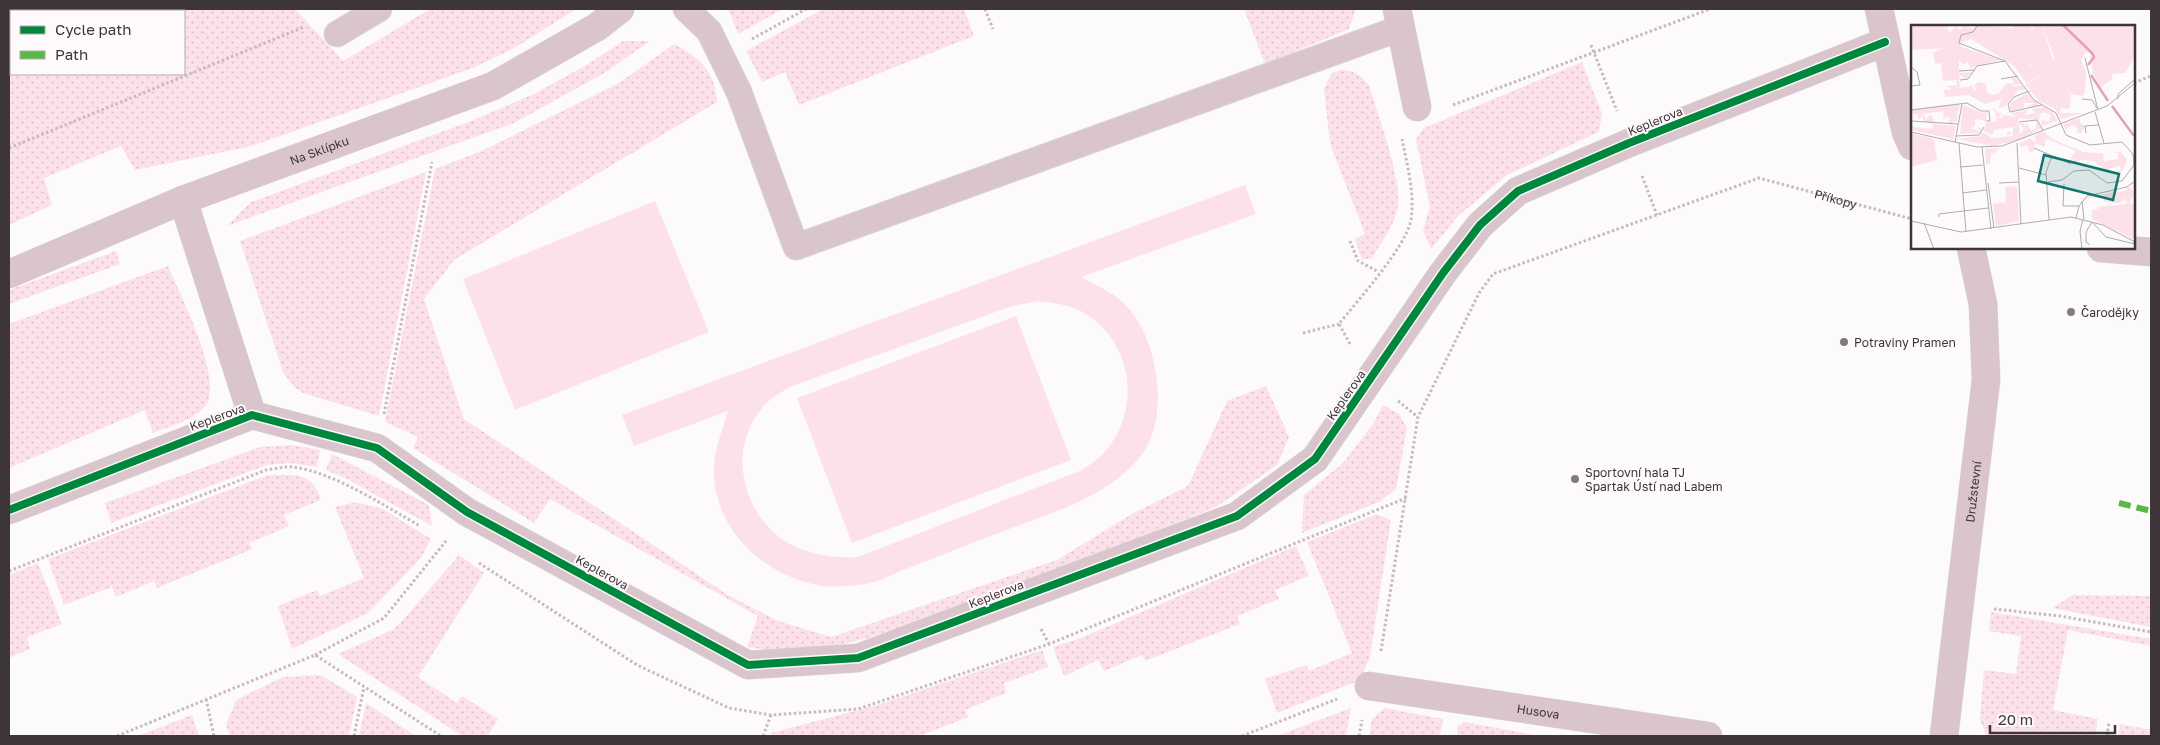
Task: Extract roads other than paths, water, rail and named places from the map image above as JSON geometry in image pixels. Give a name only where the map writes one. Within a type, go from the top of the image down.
[{"type":"street","name":"Na Sklípku","points":[[9,274],[183,200],[493,86],[597,27],[620,9]]},
{"type":"street","points":[[1879,9],[1906,132],[1911,144]]},
{"type":"street","points":[[1399,18],[1416,107]]},
{"type":"street","name":"Keplerova","points":[[9,510],[252,415],[377,448],[467,512],[748,665],[858,658],[1237,516],[1315,459],[1443,273],[1480,225],[1518,191],[1629,143],[1885,42]]},
{"type":"street","name":"Keplerova","points":[[183,200],[252,415]]},
{"type":"street","name":"Družstevní","points":[[1944,736],[1986,380],[1983,304],[1971,249]]},
{"type":"street","points":[[2114,249],[2151,252]]},
{"type":"street","name":"Husova","points":[[1369,686],[1708,736]]},
{"type":"lane","points":[[337,34],[379,9]]},
{"type":"lane","points":[[686,9],[709,31],[739,92],[796,247],[1399,18]]},
{"type":"place","name":"Čarodějky","points":[[2071,312]]},
{"type":"place","name":"Potraviny Pramen","points":[[1844,342]]},
{"type":"place","name":"Sportovní hala TJ Spartak Ústí nad Labem","points":[[1575,479]]}]
